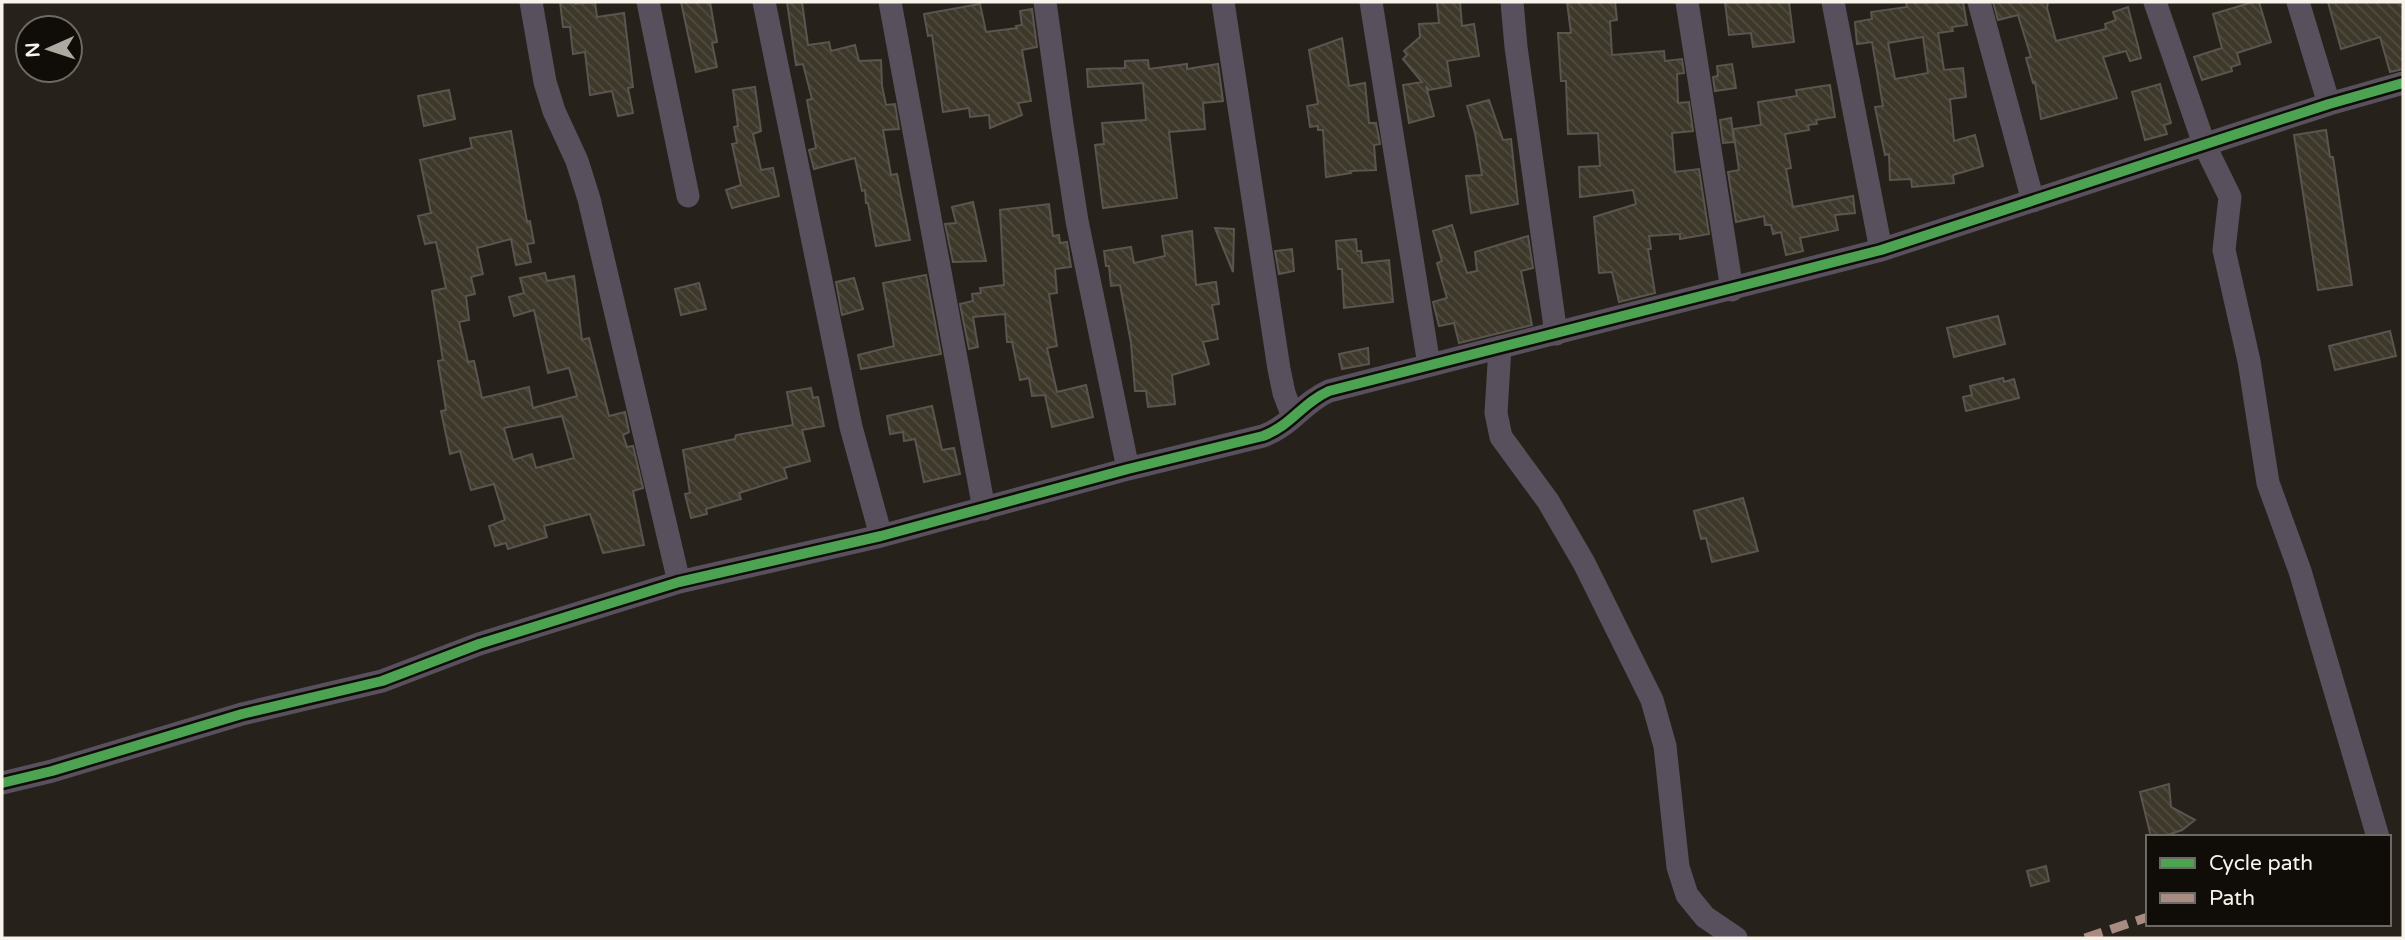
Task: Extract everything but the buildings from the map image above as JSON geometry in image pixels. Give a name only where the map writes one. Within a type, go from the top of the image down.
[{"type":"street","points":[[531,2],[545,82],[554,111],[577,161],[589,199],[679,582]]},
{"type":"street","points":[[648,2],[688,196]]},
{"type":"street","points":[[764,2],[848,415],[881,536]]},
{"type":"street","points":[[890,2],[984,509]]},
{"type":"street","points":[[1045,2],[1077,221],[1128,469]]},
{"type":"street","points":[[1223,2],[1279,369],[1293,417]]},
{"type":"street","points":[[1371,2],[1429,365]]},
{"type":"street","points":[[1511,2],[1556,334]]},
{"type":"street","points":[[1687,2],[1732,290]]},
{"type":"street","points":[[1833,2],[1881,250]]},
{"type":"street","points":[[1979,2],[2033,201]]},
{"type":"street","points":[[2155,2],[2204,144],[2230,197],[2224,250],[2249,361],[2268,483],[2300,571],[2377,835]]},
{"type":"street","points":[[2298,2],[2329,104]]},
{"type":"street","points":[[2,783],[52,771],[242,714],[383,681],[576,603],[881,536],[1128,469],[1263,436],[1280,429],[1317,397],[1329,391],[1881,250],[2329,104],[2403,83]]},
{"type":"street","points":[[1500,347],[1496,413],[1502,437],[1548,501],[1584,563],[1653,700],[1665,746],[1678,867],[1687,895],[1705,916],[1735,938]]},
{"type":"marked path","points":[[2085,938],[2146,918]]},
{"type":"cycle path","points":[[2,783],[52,771],[242,714],[382,681],[479,644],[679,582],[881,536],[1128,469],[1263,436],[1282,426],[1329,391],[1881,250],[2329,104],[2403,83]]}]
